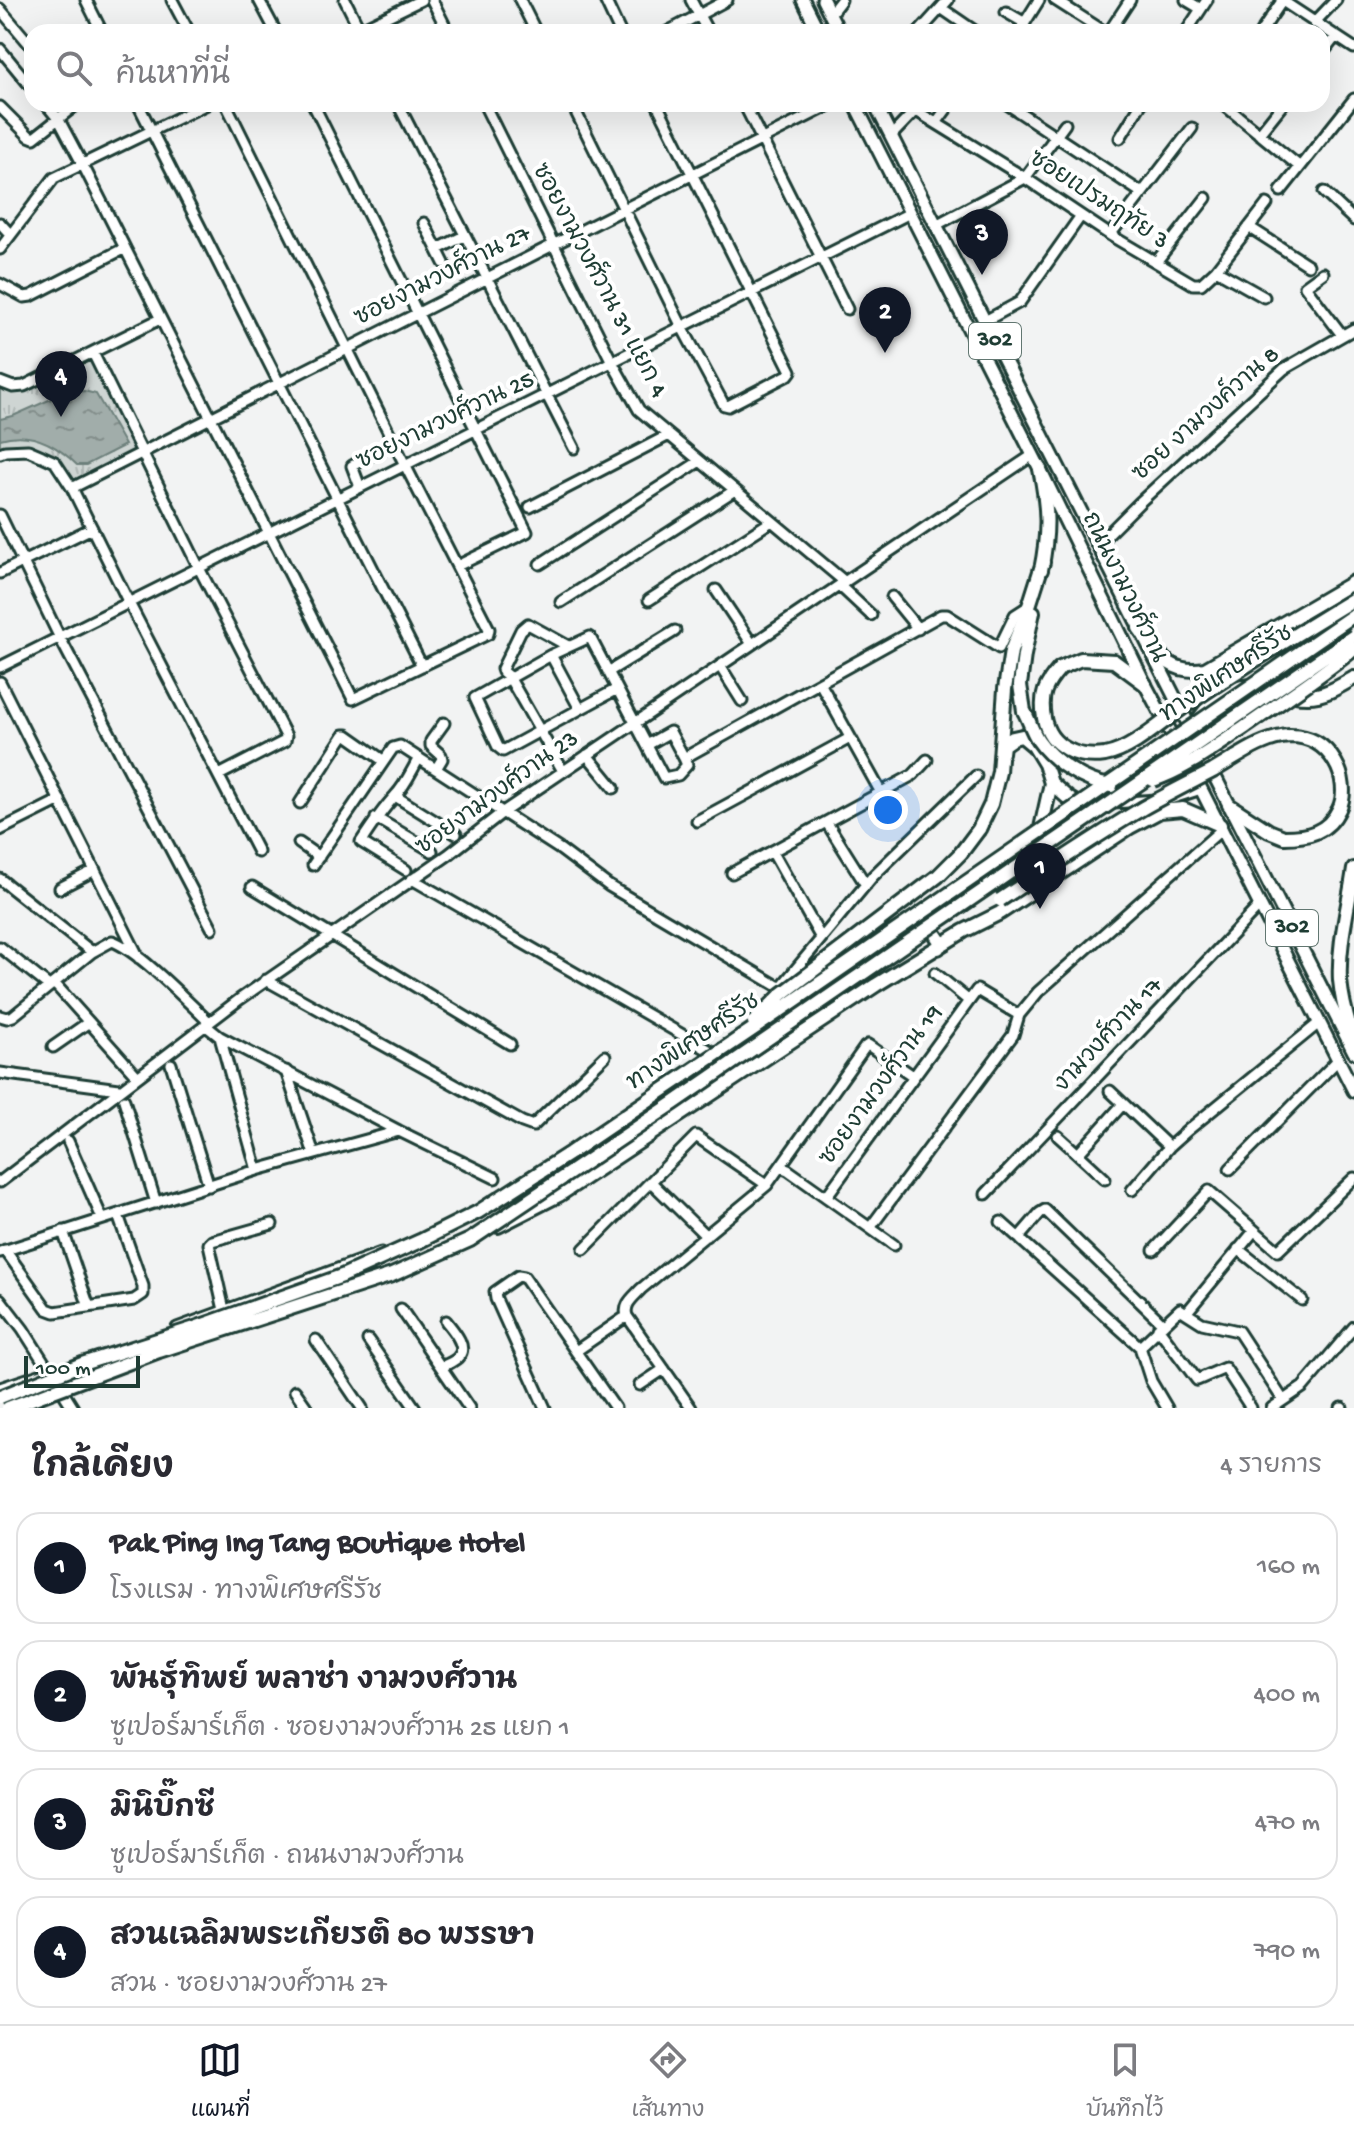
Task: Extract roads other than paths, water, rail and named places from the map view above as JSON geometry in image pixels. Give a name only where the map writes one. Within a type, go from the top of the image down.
[{"type":"highway","points":[[1040,469],[1048,530],[1020,685],[1024,711],[1038,740],[1061,764],[1087,779],[1122,787],[1156,780],[1178,770],[1354,649]]},
{"type":"highway","points":[[999,772],[1011,651],[1043,562]]},
{"type":"highway","points":[[1139,628],[1160,656],[1171,665],[1180,670],[1205,669],[1354,582]]},
{"type":"highway","points":[[1145,684],[1114,661],[1081,659],[1060,668],[1046,684],[1042,701],[1044,721],[1054,739],[1067,750],[1085,756],[1107,754],[1130,745],[1200,696],[1354,599]]},
{"type":"highway","name":"ทางพิเศษศรีรัช","points":[[0,1397],[82,1364],[342,1276],[478,1212],[984,872],[1354,615]]},
{"type":"highway","name":"ทางพิเศษศรีรัช","points":[[8,1408],[159,1351],[392,1275],[470,1240],[663,1112],[1354,636]]},
{"type":"highway","points":[[1192,732],[1203,710],[1236,686],[1250,685],[1309,696],[1331,691],[1354,678]]},
{"type":"highway","points":[[734,1041],[781,995],[938,876],[961,853],[979,829],[991,804],[1003,745],[1022,736],[1034,746],[1045,764],[1051,783],[1037,846]]},
{"type":"highway","points":[[470,1240],[559,1195],[876,985],[938,948],[1000,900],[1142,809],[1239,755],[1266,742],[1289,736],[1310,738],[1325,748],[1337,765],[1343,787],[1340,808],[1325,828],[1305,837],[1284,837],[1269,831],[1229,805]]},
{"type":"highway","points":[[1051,783],[1089,811]]},
{"type":"highway","points":[[928,923],[951,935],[1000,913],[1130,827],[1160,811],[1183,809],[1221,827]]},
{"type":"highway","points":[[1354,869],[1340,958],[1343,1000],[1354,1040]]},
{"type":"highway","points":[[928,923],[926,926],[940,941],[938,948]]},
{"type":"main road","points":[[803,0],[815,24]]},
{"type":"main road","points":[[823,0],[835,24]]},
{"type":"main road","name":"ถนนงามวงศ์วาน","points":[[859,112],[1145,684],[1354,1091]]},
{"type":"main road","name":"ถนนงามวงศ์วาน","points":[[879,112],[1354,1052]]},
{"type":"street","points":[[86,0],[98,24]]},
{"type":"street","points":[[172,0],[185,24]]},
{"type":"street","points":[[259,0],[272,24]]},
{"type":"street","points":[[345,0],[356,24]]},
{"type":"street","points":[[373,24],[421,0]]},
{"type":"street","points":[[432,0],[444,24]]},
{"type":"street","points":[[520,0],[532,24]]},
{"type":"street","points":[[605,0],[616,24]]},
{"type":"street","points":[[691,0],[704,24]]},
{"type":"street","points":[[681,24],[727,0]]},
{"type":"street","points":[[830,14],[841,0]]},
{"type":"street","points":[[1024,24],[1039,0]]},
{"type":"street","points":[[1055,0],[1094,24]]},
{"type":"street","points":[[1113,24],[1130,0]]},
{"type":"street","points":[[1186,0],[1201,9]]},
{"type":"street","points":[[1191,24],[1207,0]]},
{"type":"street","points":[[1266,24],[1281,0],[1314,23],[1336,0]]},
{"type":"street","points":[[926,24],[944,4],[967,24]]},
{"type":"street","points":[[0,9],[24,38]]},
{"type":"street","points":[[1006,12],[1018,24]]},
{"type":"street","points":[[1330,34],[1354,48]]},
{"type":"street","points":[[1330,44],[1335,37]]},
{"type":"street","points":[[0,49],[24,78]]},
{"type":"street","points":[[1281,191],[1354,99]]},
{"type":"street","points":[[0,107],[31,138],[41,134],[68,112]]},
{"type":"street","points":[[52,112],[83,165],[352,699],[490,633],[230,112]]},
{"type":"street","points":[[142,112],[422,666]]},
{"type":"street","points":[[0,249],[51,181],[191,112]]},
{"type":"street","points":[[317,112],[527,532],[457,566]]},
{"type":"street","points":[[402,112],[574,448]]},
{"type":"street","name":"ซอยงามวงศ์วาน 31 แยก 4","points":[[488,112],[639,410],[772,521],[842,584],[871,615]]},
{"type":"street","points":[[576,112],[682,327],[724,405],[728,406],[790,373],[661,112]]},
{"type":"street","points":[[748,112],[847,309]]},
{"type":"street","name":"ซอยงามวงศ์วาน 27","points":[[72,488],[815,112]]},
{"type":"street","points":[[891,136],[916,112],[936,123],[944,112]]},
{"type":"street","points":[[1020,112],[1142,193]]},
{"type":"street","points":[[1120,138],[1136,112]]},
{"type":"street","points":[[1233,112],[1300,167]]},
{"type":"street","points":[[1259,134],[1277,112]]},
{"type":"street","name":"ซอยเปรมฤทัย 3","points":[[936,123],[1186,282],[1201,284],[1216,270]]},
{"type":"street","points":[[936,225],[1025,178],[1065,124]]},
{"type":"street","points":[[1110,235],[1192,128]]},
{"type":"street","points":[[1324,192],[1354,220]]},
{"type":"street","points":[[1156,262],[1206,198]]},
{"type":"street","points":[[1264,297],[1216,270],[1267,204]]},
{"type":"street","name":"ซอยงามวงศ์วาน 25","points":[[0,667],[910,213]]},
{"type":"street","points":[[985,321],[1020,302],[1080,217]]},
{"type":"street","points":[[0,223],[10,234]]},
{"type":"street","points":[[424,223],[444,263]]},
{"type":"street","points":[[1249,227],[1308,265]]},
{"type":"street","points":[[438,249],[464,236]]},
{"type":"street","points":[[0,284],[24,297],[31,296],[125,248]]},
{"type":"street","points":[[1323,273],[1305,286],[1342,335]]},
{"type":"street","points":[[0,382],[13,387],[24,386],[160,319]]},
{"type":"street","name":"ซอย งามวงค์วาน 8","points":[[1097,545],[1284,369],[1354,329]]},
{"type":"street","points":[[93,353],[286,739],[219,775]]},
{"type":"street","points":[[530,507],[669,435]]},
{"type":"street","points":[[360,487],[352,466],[383,448]]},
{"type":"street","points":[[0,453],[28,450],[55,462],[72,488],[258,852]]},
{"type":"street","name":"ซอยงามวงศ์วาน 23","points":[[0,1182],[119,1089],[409,875],[1033,455]]},
{"type":"street","points":[[540,564],[700,461]]},
{"type":"street","points":[[561,602],[735,490]]},
{"type":"street","points":[[0,515],[60,638],[212,928]]},
{"type":"street","points":[[649,600],[772,521]]},
{"type":"street","points":[[0,573],[92,528]]},
{"type":"street","points":[[716,590],[752,644]]},
{"type":"street","points":[[892,597],[918,629]]},
{"type":"street","points":[[684,758],[944,614],[999,648],[1015,615],[1029,606]]},
{"type":"street","points":[[563,771],[502,669],[521,630],[528,624],[568,646]]},
{"type":"street","points":[[608,672],[675,631]]},
{"type":"street","points":[[617,689],[503,751],[498,747],[475,698],[509,677],[590,637],[664,778],[678,775],[687,765],[670,732],[647,745]]},
{"type":"street","points":[[551,655],[580,709]]},
{"type":"street","points":[[720,666],[742,701]]},
{"type":"street","points":[[0,682],[139,958]]},
{"type":"street","points":[[820,683],[894,816]]},
{"type":"street","points":[[436,769],[442,759],[431,746],[431,741],[444,723]]},
{"type":"street","points":[[300,803],[344,735],[384,761]]},
{"type":"street","points":[[697,821],[850,738]]},
{"type":"street","points":[[299,843],[316,861],[393,748],[400,746],[561,850],[609,886],[806,1003]]},
{"type":"street","points":[[587,755],[614,788]]},
{"type":"street","points":[[419,758],[361,842],[409,875],[722,1058]]},
{"type":"street","points":[[732,873],[913,775],[927,760]]},
{"type":"street","points":[[781,987],[866,885],[976,776]]},
{"type":"street","points":[[0,1388],[113,1352],[470,1221],[560,1167],[928,923],[1089,811],[1117,802],[1170,799],[1201,789]]},
{"type":"street","points":[[395,796],[456,834]]},
{"type":"street","points":[[0,830],[60,800]]},
{"type":"street","points":[[376,818],[432,851]]},
{"type":"street","points":[[827,823],[866,885]]},
{"type":"street","points":[[870,1228],[1013,1035],[1019,1015],[1038,992],[1221,827]]},
{"type":"street","points":[[772,851],[821,938]]},
{"type":"street","points":[[60,888],[95,870]]},
{"type":"street","points":[[0,879],[92,952]]},
{"type":"street","points":[[252,887],[510,1044]]},
{"type":"street","name":"งามวงศ์วาน 17","points":[[986,1194],[1260,905]]},
{"type":"street","points":[[0,1016],[13,1016],[92,952],[112,941],[118,942],[139,958],[220,1037],[495,1178]]},
{"type":"street","points":[[0,947],[52,984],[137,1076]]},
{"type":"street","points":[[935,973],[969,1001]]},
{"type":"street","points":[[266,980],[533,1126],[605,1056]]},
{"type":"street","name":"ซอยงามวงศ์วาน 19","points":[[780,1167],[826,1197],[979,989],[1019,1015]]},
{"type":"street","points":[[53,1047],[89,1022]]},
{"type":"street","points":[[1132,1190],[1188,1130],[1319,1023]]},
{"type":"street","points":[[220,1037],[257,1170]]},
{"type":"street","points":[[691,1408],[627,1316],[625,1311],[628,1304],[641,1289],[767,1185],[868,1045],[913,1076]]},
{"type":"street","points":[[1230,1169],[1338,1060]]},
{"type":"street","points":[[171,1064],[209,1186]]},
{"type":"street","points":[[286,1071],[314,1154]]},
{"type":"street","points":[[0,1073],[119,1089]]},
{"type":"street","points":[[1110,1091],[1169,1147]]},
{"type":"street","points":[[124,1100],[156,1203]]},
{"type":"street","points":[[1078,1154],[1123,1104]]},
{"type":"street","points":[[118,1215],[143,1286],[143,1294],[134,1300],[55,1312],[47,1309],[2,1251],[257,1170],[399,1131]]},
{"type":"street","points":[[584,1249],[696,1136],[767,1185]]},
{"type":"street","points":[[1058,1136],[1105,1179]]},
{"type":"street","points":[[68,1141],[102,1218]]},
{"type":"street","points":[[1154,1250],[1209,1191],[1278,1251],[1354,1178]]},
{"type":"street","points":[[651,1182],[706,1236]]},
{"type":"street","points":[[826,1197],[894,1245]]},
{"type":"street","points":[[1019,1238],[1045,1210],[1161,1326],[1197,1380],[1225,1368],[1251,1408]]},
{"type":"street","points":[[1001,1222],[1140,1347],[1151,1381],[1167,1408]]},
{"type":"street","points":[[224,1310],[209,1244],[272,1224]]},
{"type":"street","points":[[63,1231],[89,1307]]},
{"type":"street","points":[[1140,1347],[1161,1326],[1183,1311],[1254,1231]]},
{"type":"street","points":[[1238,1249],[1302,1300]]},
{"type":"street","points":[[545,1408],[496,1299],[495,1292],[518,1276],[524,1277],[615,1408]]},
{"type":"street","points":[[0,1299],[23,1329],[73,1408]]},
{"type":"street","points":[[401,1309],[469,1408]]},
{"type":"street","points":[[1183,1311],[1202,1323],[1240,1333],[1283,1400]]},
{"type":"street","points":[[576,1351],[627,1316]]},
{"type":"street","points":[[442,1367],[460,1356],[462,1351],[462,1345],[446,1321]]},
{"type":"street","points":[[1272,1408],[1303,1387],[1354,1327]]},
{"type":"street","points":[[316,1340],[362,1408]]},
{"type":"street","points":[[368,1340],[415,1408]]},
{"type":"street","points":[[640,1385],[664,1369]]},
{"type":"street","points":[[295,1391],[307,1408]]},
{"type":"water","points":[[84,391],[96,394],[125,445],[86,465],[77,465],[42,441],[22,436],[0,439],[0,419],[58,396]]},
{"type":"place","name":"มินิบิ๊กซี","points":[[982,275]]},
{"type":"place","name":"พันธุ์ทิพย์ พลาซ่า งามวงศ์วาน","points":[[885,353]]},
{"type":"place","name":"สวนเฉลิมพระเกียรติ 80 พรรษา","points":[[61,417]]},
{"type":"place","name":"Pak Ping Ing Tang BOutique Hotel","points":[[1040,909]]}]
